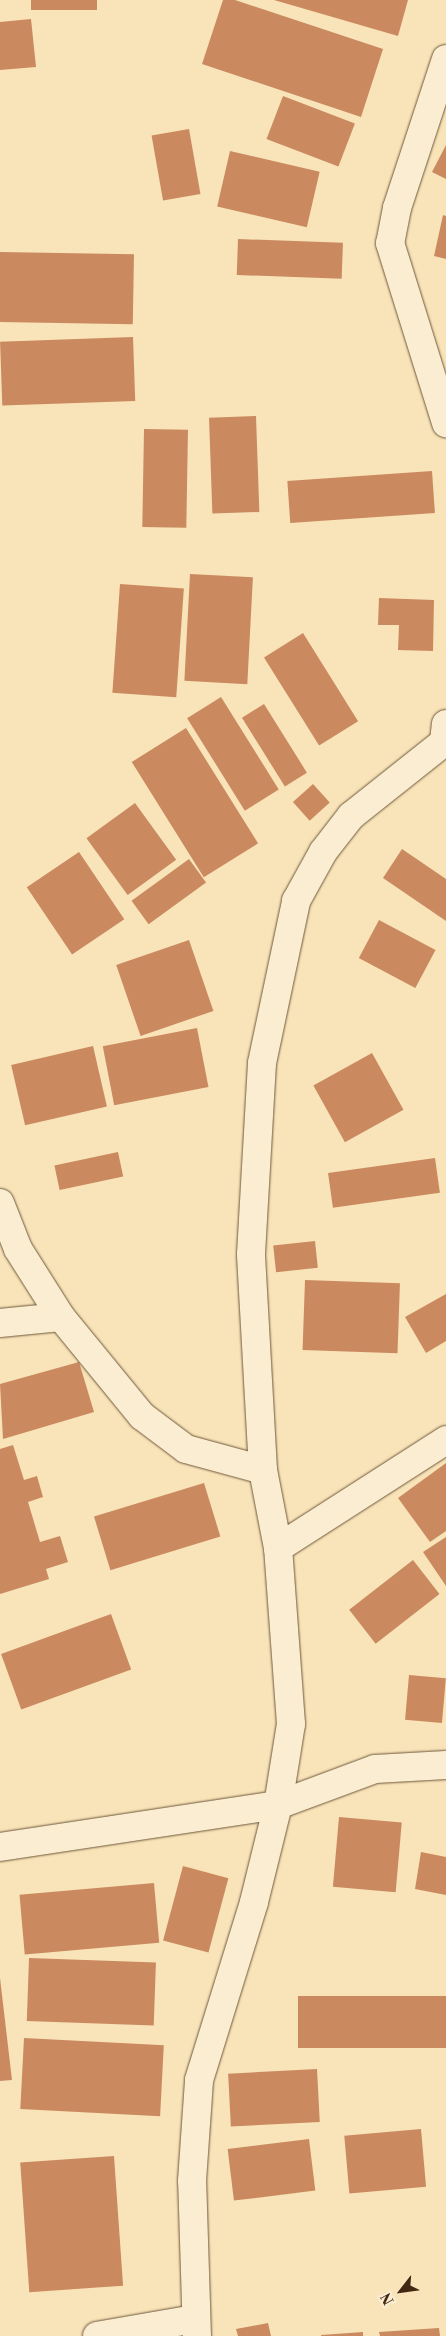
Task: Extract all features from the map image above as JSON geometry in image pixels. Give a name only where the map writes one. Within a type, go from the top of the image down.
[{"type":"street","points":[[446,59],[397,208],[390,243],[446,423]]},
{"type":"street","points":[[98,2336],[195,2328],[192,2181],[199,2080],[254,1902],[278,1805],[291,1724],[278,1548],[262,1470],[251,1254],[261,1072],[296,901],[324,852],[351,816],[445,736]]},
{"type":"street","points":[[0,1203],[18,1249],[61,1317],[150,1422],[186,1449],[262,1470]]},
{"type":"street","points":[[0,1323],[61,1317]]},
{"type":"street","points":[[278,1548],[446,1440]]},
{"type":"street","points":[[0,1847],[278,1805],[375,1770],[446,1766]]},
{"type":"building","points":[[31,0],[97,0],[97,10],[31,10]]},
{"type":"building","points":[[223,0],[235,0],[383,49],[361,117],[202,64]]},
{"type":"building","points":[[274,0],[408,0],[398,36]]},
{"type":"building","points":[[31,19],[36,67],[0,70],[0,22]]},
{"type":"building","points":[[283,96],[355,124],[338,167],[267,139]]},
{"type":"building","points":[[189,129],[200,194],[163,201],[152,136]]},
{"type":"building","points":[[446,145],[446,179],[432,172]]},
{"type":"building","points":[[230,151],[320,172],[307,227],[217,207]]},
{"type":"building","points":[[443,215],[446,216],[446,259],[434,256]]},
{"type":"building","points":[[238,239],[343,243],[342,279],[237,275]]},
{"type":"building","points":[[0,252],[134,254],[133,324],[0,322]]},
{"type":"building","points":[[133,337],[135,401],[2,406],[0,342]]},
{"type":"building","points":[[256,416],[259,512],[212,514],[209,418]]},
{"type":"building","points":[[144,429],[188,430],[186,528],[142,527]]},
{"type":"building","points":[[432,471],[435,513],[290,523],[287,481]]},
{"type":"building","points":[[190,574],[253,577],[247,684],[184,681]]},
{"type":"building","points":[[120,584],[184,588],[176,697],[112,693]]},
{"type":"building","points":[[379,598],[434,600],[433,651],[398,650],[399,625],[378,625]]},
{"type":"building","points":[[303,633],[358,721],[319,746],[264,657]]},
{"type":"building","points":[[221,697],[279,789],[245,811],[187,718]]},
{"type":"building","points":[[264,704],[307,773],[285,786],[242,718]]},
{"type":"building","points":[[186,728],[258,843],[204,877],[132,762]]},
{"type":"building","points":[[313,784],[330,803],[310,821],[293,802]]},
{"type":"building","points":[[135,803],[176,860],[128,895],[86,838]]},
{"type":"building","points":[[402,849],[446,879],[446,921],[383,878]]},
{"type":"building","points":[[79,852],[124,919],[72,954],[27,887]]},
{"type":"building","points":[[189,859],[206,882],[149,924],[132,901]]},
{"type":"building","points":[[379,920],[436,950],[415,988],[359,958]]},
{"type":"building","points":[[189,940],[213,1011],[141,1036],[116,965]]},
{"type":"building","points":[[197,1028],[208,1087],[114,1105],[103,1046]]},
{"type":"building","points":[[93,1046],[107,1106],[25,1125],[11,1065]]},
{"type":"building","points":[[372,1053],[404,1110],[345,1142],[313,1085]]},
{"type":"building","points":[[118,1152],[123,1176],[60,1190],[54,1166]]},
{"type":"building","points":[[435,1158],[440,1193],[333,1208],[328,1173]]},
{"type":"building","points":[[315,1241],[318,1268],[276,1272],[273,1245]]},
{"type":"building","points":[[305,1280],[400,1283],[397,1353],[303,1350]]},
{"type":"building","points":[[446,1294],[446,1341],[426,1353],[405,1317]]},
{"type":"building","points":[[79,1362],[94,1412],[3,1439],[0,1384]]},
{"type":"building","points":[[13,1445],[24,1480],[37,1476],[43,1497],[28,1502],[40,1542],[60,1536],[68,1562],[46,1569],[49,1579],[0,1594],[0,1449]]},
{"type":"building","points":[[446,1463],[446,1531],[430,1542],[398,1498]]},
{"type":"building","points":[[204,1483],[220,1537],[110,1570],[94,1517]]},
{"type":"building","points":[[446,1537],[446,1586],[423,1552]]},
{"type":"building","points":[[413,1560],[439,1594],[376,1644],[349,1610]]},
{"type":"building","points":[[111,1614],[131,1669],[21,1709],[1,1654]]},
{"type":"building","points":[[409,1675],[446,1678],[442,1723],[405,1720]]},
{"type":"building","points":[[339,1817],[402,1822],[396,1892],[333,1887]]},
{"type":"building","points":[[421,1852],[446,1857],[446,1895],[415,1889]]},
{"type":"building","points":[[183,1866],[228,1878],[208,1953],[163,1940]]},
{"type":"building","points":[[154,1883],[159,1943],[25,1955],[20,1895]]},
{"type":"building","points":[[29,1958],[156,1962],[154,2025],[27,2021]]},
{"type":"building","points":[[0,1978],[12,2080],[0,2081]]},
{"type":"building","points":[[298,1996],[446,1996],[446,2048],[298,2048]]},
{"type":"building","points":[[24,2038],[164,2045],[160,2116],[20,2109]]},
{"type":"building","points":[[317,2069],[320,2122],[231,2127],[228,2074]]},
{"type":"building","points":[[421,2129],[426,2187],[349,2193],[344,2136]]},
{"type":"building","points":[[309,2139],[315,2191],[234,2201],[228,2149]]},
{"type":"building","points":[[114,2156],[123,2286],[29,2292],[20,2163]]},
{"type":"building","points":[[268,2323],[271,2336],[238,2336],[236,2329]]},
{"type":"building","points":[[439,2328],[440,2336],[380,2336],[379,2332]]},
{"type":"building","points":[[363,2332],[363,2336],[321,2336],[321,2335]]}]
